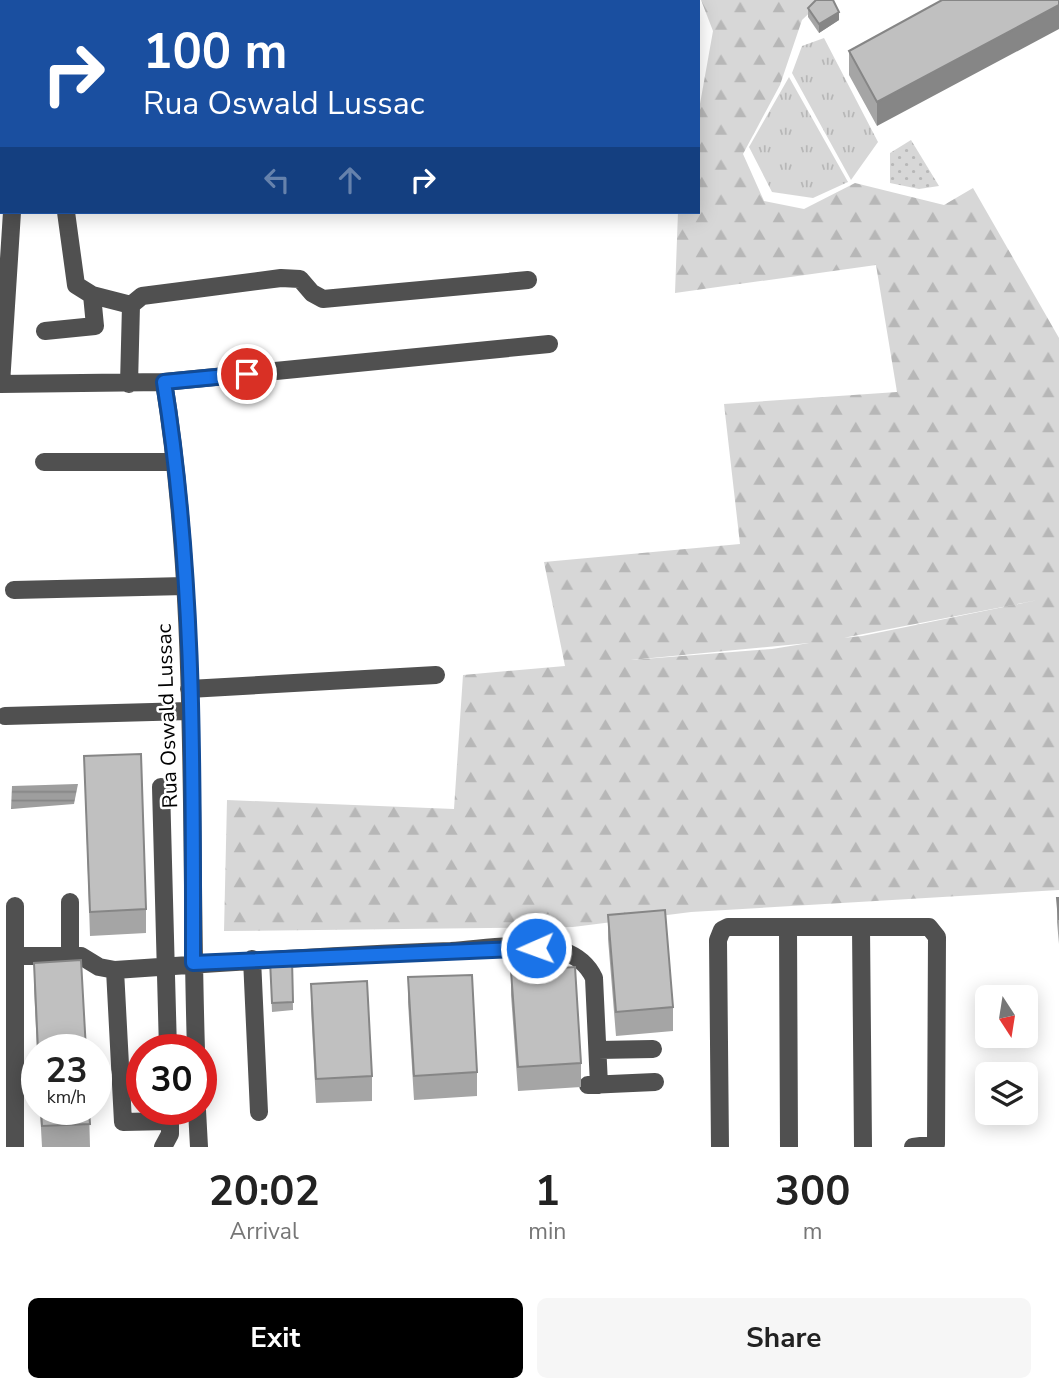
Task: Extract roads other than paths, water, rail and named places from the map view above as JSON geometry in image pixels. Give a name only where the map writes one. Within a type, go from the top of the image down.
[{"type":"street","points":[[12,214],[0,384],[164,382],[549,344]]},
{"type":"street","points":[[66,214],[76,285],[92,295],[131,304],[142,296],[281,278],[300,279],[312,293],[323,299],[528,280]]},
{"type":"street","points":[[45,331],[95,326],[92,295]]},
{"type":"street","points":[[129,384],[131,304]]},
{"type":"street","name":"Rua Oswald Lussac","points":[[164,382],[185,586],[196,1034]]},
{"type":"street","points":[[44,463],[174,462]]},
{"type":"street","points":[[13,590],[185,586]]},
{"type":"street","points":[[189,689],[436,675]]},
{"type":"street","points":[[5,716],[189,711]]},
{"type":"street","points":[[161,787],[168,1034]]},
{"type":"street","points":[[70,902],[71,956]]},
{"type":"street","points":[[15,906],[15,1147]]},
{"type":"street","points":[[720,1147],[719,935],[728,927],[929,926],[937,937],[936,1144],[932,1147],[913,1147]]},
{"type":"street","points":[[788,927],[789,1147]]},
{"type":"street","points":[[861,927],[863,1147]]},
{"type":"street","points":[[16,956],[81,956],[106,970],[115,971],[252,959],[536,948],[563,951],[588,966],[594,978],[598,1050],[594,1085],[655,1082]]},
{"type":"street","points":[[252,959],[259,1112]]},
{"type":"street","points":[[115,971],[123,1122],[126,1122]]},
{"type":"street","points":[[167,1004],[195,1005]]},
{"type":"street","points":[[598,1050],[653,1049]]},
{"type":"street","points":[[163,1147],[170,1134],[170,1125]]},
{"type":"street","points":[[197,1125],[198,1147]]}]
